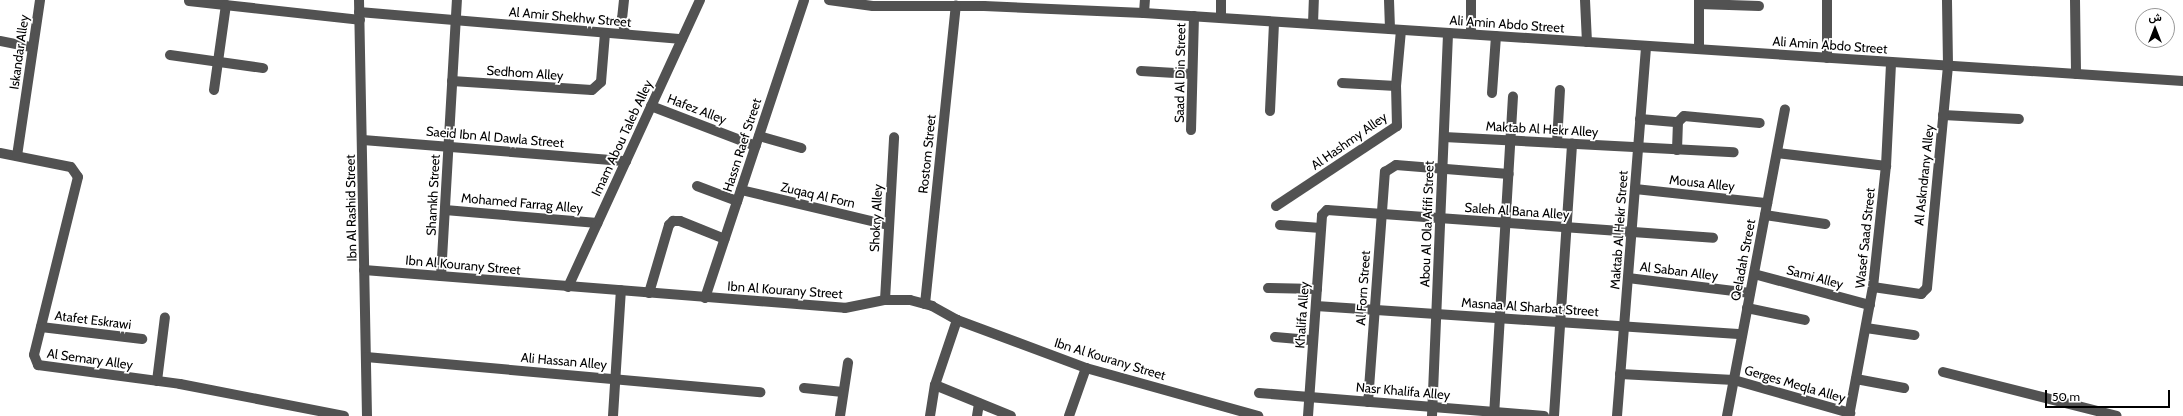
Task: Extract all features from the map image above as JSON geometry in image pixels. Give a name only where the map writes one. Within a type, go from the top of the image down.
[{"type":"street","name":"Iskandar Alley","points":[[17,156],[40,0]]},
{"type":"street","name":"Al Amir Shekhw Street","points":[[189,0],[226,5],[360,16],[456,20],[682,39]]},
{"type":"street","name":"Ibn Al Rashid Street","points":[[359,0],[363,140],[367,416]]},
{"type":"street","name":"Shamkh Street","points":[[441,276],[457,0]]},
{"type":"street","points":[[624,0],[622,18],[625,34]]},
{"type":"street","name":"Imam Abou Taleb Alley","points":[[568,287],[700,0]]},
{"type":"street","name":"Hassn Raef Street","points":[[705,298],[804,0]]},
{"type":"street","name":"Ali Amin Abdo Street","points":[[829,0],[956,6],[984,3],[2183,81]]},
{"type":"street","points":[[1144,13],[1145,0]]},
{"type":"street","points":[[1221,0],[1221,18]]},
{"type":"street","points":[[1313,24],[1314,0]]},
{"type":"street","points":[[1389,0],[1390,29]]},
{"type":"street","points":[[1471,0],[1471,34]]},
{"type":"street","points":[[1585,0],[1586,42]]},
{"type":"street","points":[[1827,0],[1827,58]]},
{"type":"street","name":"Al Askndrany Alley","points":[[1873,287],[1921,294],[1927,288],[1948,65],[1947,0]]},
{"type":"street","points":[[2075,0],[2076,74]]},
{"type":"street","points":[[1699,49],[1699,2],[1759,6]]},
{"type":"street","points":[[214,90],[226,5]]},
{"type":"street","name":"Rostom Street","points":[[924,304],[956,6]]},
{"type":"street","name":"Saad Al Din Street","points":[[1191,130],[1194,16]]},
{"type":"street","points":[[1270,111],[1274,22]]},
{"type":"street","name":"Al Hashmy Alley","points":[[1276,206],[1395,128],[1398,122],[1396,86],[1401,30]]},
{"type":"street","name":"Sedhom Alley","points":[[452,81],[589,91],[596,89],[601,82],[605,33]]},
{"type":"street","name":"Abou Al Ola Afifi Street","points":[[1432,411],[1448,33]]},
{"type":"street","points":[[1492,93],[1496,36]]},
{"type":"street","points":[[0,41],[32,47]]},
{"type":"street","name":"Maktab Al Hekr Street","points":[[1617,416],[1646,46]]},
{"type":"street","points":[[170,55],[263,68]]},
{"type":"street","name":"Wasef Saad Street","points":[[1849,414],[1873,287],[1886,166],[1891,62]]},
{"type":"street","points":[[1141,71],[1192,74]]},
{"type":"street","points":[[1342,83],[1396,86]]},
{"type":"street","points":[[1557,143],[1560,90]]},
{"type":"street","points":[[1494,414],[1513,97]]},
{"type":"street","name":"Hafez Alley","points":[[651,106],[756,146]]},
{"type":"street","name":"Qeladah Street","points":[[1727,416],[1785,109]]},
{"type":"street","points":[[1943,115],[2019,119]]},
{"type":"street","points":[[1640,119],[1678,122],[1685,116],[1760,123]]},
{"type":"street","points":[[1677,150],[1678,122]]},
{"type":"street","points":[[759,136],[801,148]]},
{"type":"street","name":"Shokry Alley","points":[[885,300],[894,137]]},
{"type":"street","name":"Maktab Al Hekr Alley","points":[[1444,137],[1734,152]]},
{"type":"street","name":"Saeid Ibn Al Dawla Street","points":[[363,140],[626,161]]},
{"type":"street","points":[[1554,416],[1572,144]]},
{"type":"street","name":"Al Semary Alley","points":[[0,153],[71,166],[78,177],[34,355],[38,364],[157,381],[344,416]]},
{"type":"street","points":[[1777,153],[1886,166]]},
{"type":"street","name":"Al Forn Street","points":[[1368,402],[1383,176],[1388,168],[1396,165],[1443,169]]},
{"type":"street","points":[[1443,169],[1509,174]]},
{"type":"street","points":[[697,186],[737,201]]},
{"type":"street","name":"Mousa Alley","points":[[1635,189],[1767,203]]},
{"type":"street","name":"Zuqaq Al Forn","points":[[741,190],[888,226]]},
{"type":"street","name":"Mohamed Farrag Alley","points":[[445,210],[598,223]]},
{"type":"street","name":"Saleh Al Bana Alley","points":[[1322,216],[1327,210],[1714,238]]},
{"type":"street","points":[[1765,215],[1826,224]]},
{"type":"street","name":"Khalifa Alley","points":[[1308,416],[1322,216]]},
{"type":"street","points":[[650,293],[669,225],[673,221],[680,221],[725,239]]},
{"type":"street","points":[[1280,225],[1321,228]]},
{"type":"street","name":"Ibn Al Kourany Street","points":[[364,270],[845,308],[885,300],[910,300],[924,304],[957,320],[1086,368],[1258,416]]},
{"type":"street","name":"Sami Alley","points":[[1754,274],[1870,305]]},
{"type":"street","name":"Al Saban Alley","points":[[1628,278],[1750,292]]},
{"type":"street","points":[[1268,288],[1317,289]]},
{"type":"street","points":[[613,416],[621,290]]},
{"type":"street","name":"Masnaa Al Sharbat Street","points":[[1316,306],[1742,334]]},
{"type":"street","points":[[1747,308],[1805,320]]},
{"type":"street","points":[[157,381],[165,317]]},
{"type":"street","points":[[930,416],[935,385],[957,320]]},
{"type":"street","name":"Atafet Eskrawi","points":[[41,327],[142,339]]},
{"type":"street","points":[[1866,328],[1914,335]]},
{"type":"street","points":[[1275,337],[1313,340]]},
{"type":"street","name":"Ali Hassan Alley","points":[[366,357],[616,378],[760,392]]},
{"type":"street","points":[[840,416],[848,363]]},
{"type":"street","points":[[1069,416],[1086,368]]},
{"type":"street","points":[[1943,372],[2117,416]]},
{"type":"street","name":"Gerges Meqla Alley","points":[[1620,374],[1734,380],[1849,414]]},
{"type":"street","points":[[1856,379],[1904,388]]},
{"type":"street","points":[[935,385],[1011,416]]},
{"type":"street","points":[[804,388],[843,392]]},
{"type":"street","name":"Nasr Khalifa Alley","points":[[1259,393],[1368,402],[1432,411],[1544,416]]},
{"type":"street","points":[[977,416],[979,403]]}]
